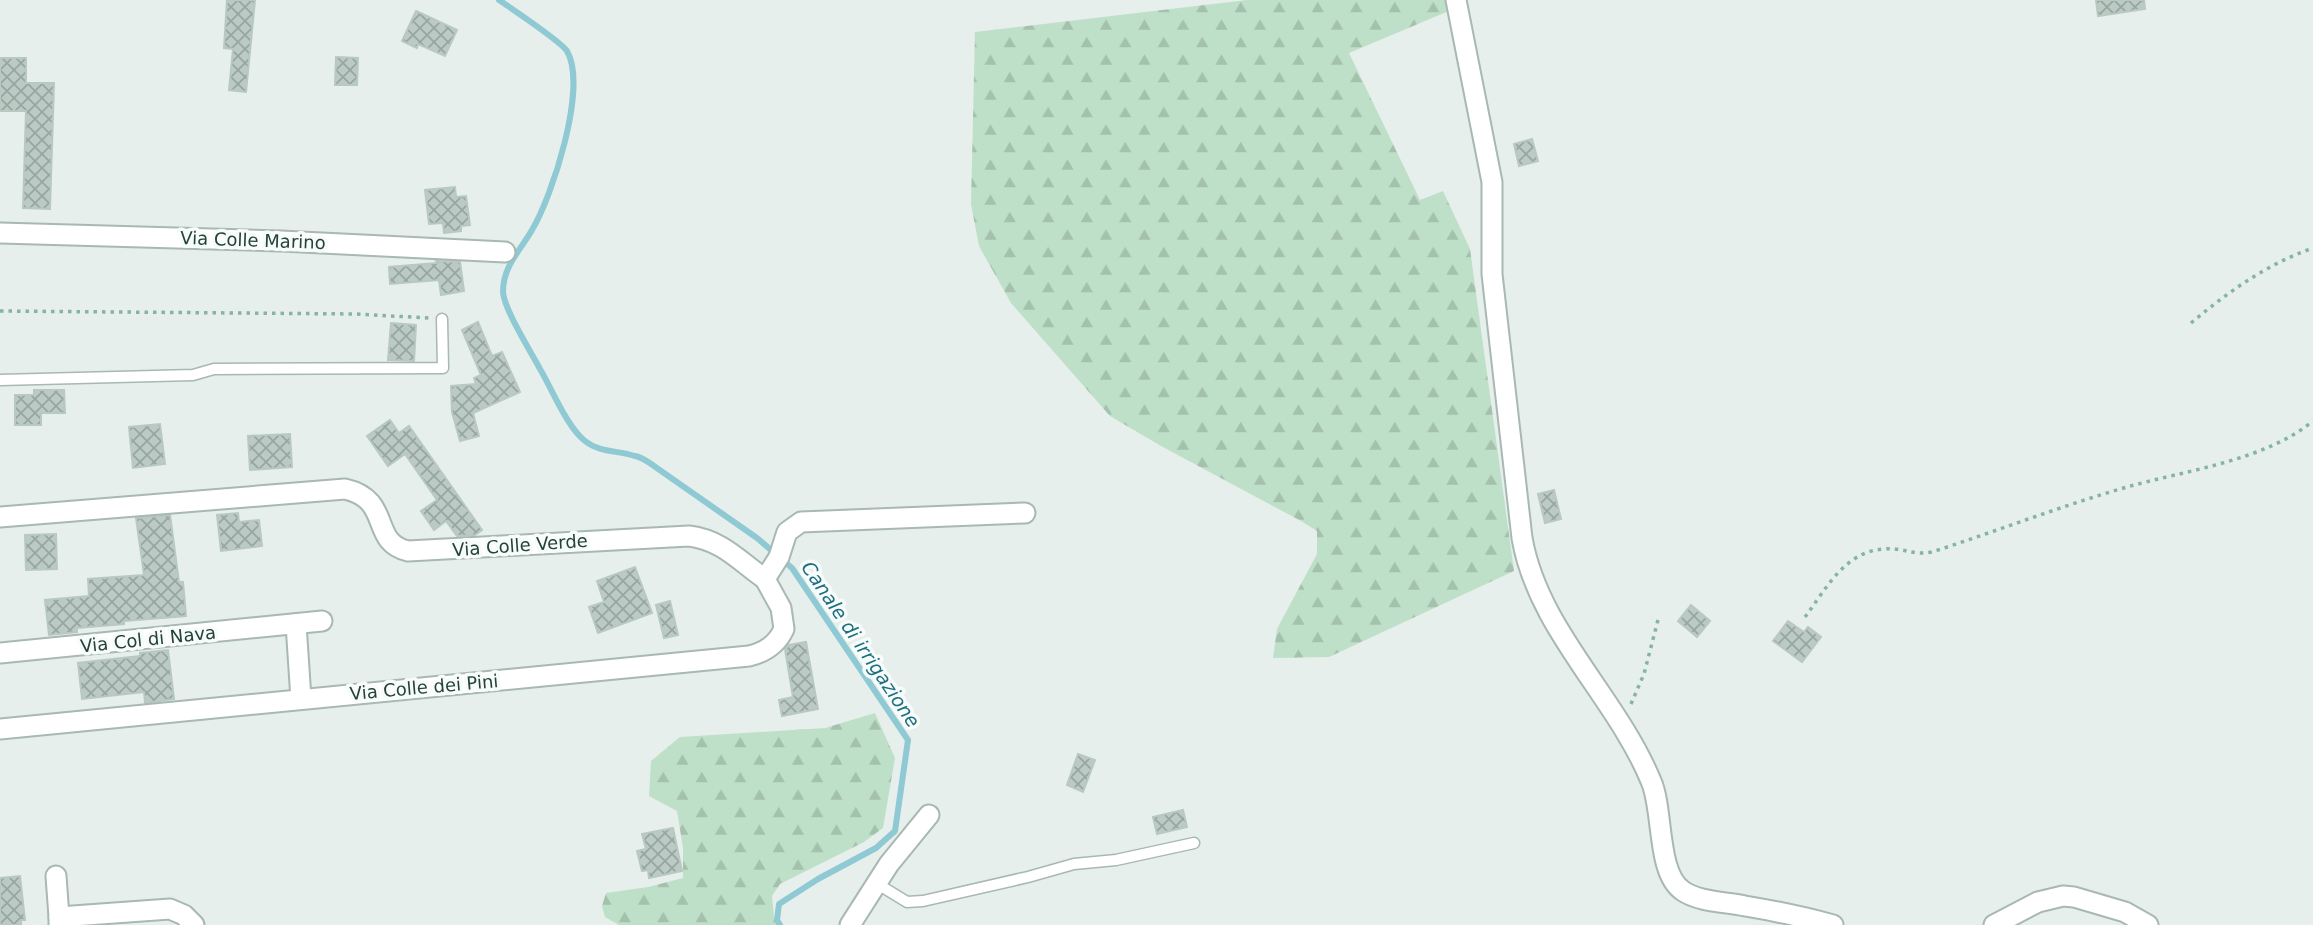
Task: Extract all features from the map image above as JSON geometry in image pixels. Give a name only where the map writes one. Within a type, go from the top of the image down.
[{"type":"street","points":[[1456,0],[1492,182],[1492,274],[1526,559],[1546,608],[1622,727],[1654,788],[1666,864],[1676,886],[1694,896],[1797,915],[1833,925]]},
{"type":"street","name":"Via Colle Marino","points":[[0,233],[281,241],[505,252]]},
{"type":"street","name":"Via Colle Verde","points":[[0,517],[345,489],[367,498],[375,509],[388,539],[393,545],[408,551],[689,536],[707,539],[774,564]]},
{"type":"street","points":[[774,564],[789,528],[805,521],[1025,513]]},
{"type":"street","name":"Via Colle dei Pini","points":[[0,729],[756,654],[772,646],[784,629],[774,564]]},
{"type":"street","name":"Via Col di Nava","points":[[0,653],[322,621]]},
{"type":"street","points":[[296,624],[301,699]]},
{"type":"street","points":[[850,925],[898,851],[929,815]]},
{"type":"street","points":[[56,876],[59,921],[165,909],[184,915],[194,925]]},
{"type":"street","points":[[1994,925],[2045,900],[2068,896],[2125,912],[2147,925]]},
{"type":"lane","points":[[0,380],[193,375],[214,369],[443,368],[442,319]]},
{"type":"lane","points":[[876,883],[907,902],[923,901],[1074,864],[1116,859],[1195,843]]},
{"type":"path","points":[[2191,323],[2227,293],[2267,269],[2313,248]]},
{"type":"path","points":[[0,311],[355,314],[442,319]]},
{"type":"path","points":[[1805,617],[1844,565],[1864,554],[1884,549],[1898,549],[1915,555],[1932,552],[2124,488],[2257,452],[2300,432],[2313,421]]},
{"type":"path","points":[[1622,727],[1644,674],[1659,616]]},
{"type":"green space","points":[[1247,0],[1453,0],[1456,8],[1349,53],[1420,200],[1443,191],[1470,249],[1514,571],[1329,657],[1273,658],[1277,629],[1317,554],[1317,531],[1110,416],[1011,303],[979,246],[971,204],[975,32]]},
{"type":"green space","points":[[875,713],[895,758],[883,828],[864,842],[780,884],[772,896],[777,925],[619,925],[605,917],[602,906],[606,893],[648,887],[683,878],[683,848],[677,811],[649,796],[651,761],[680,737],[825,728]]},
{"type":"building","points":[[227,0],[255,0],[246,92],[229,90],[233,49],[224,48]]},
{"type":"building","points":[[2096,0],[2144,0],[2145,9],[2098,16]]},
{"type":"building","points":[[416,11],[457,30],[445,56],[418,44],[417,48],[402,41]]},
{"type":"building","points":[[336,57],[358,58],[357,85],[335,85]]},
{"type":"building","points":[[0,58],[26,58],[26,83],[54,83],[50,209],[23,208],[26,111],[0,111]]},
{"type":"building","points":[[1532,139],[1538,161],[1519,166],[1514,144]]},
{"type":"building","points":[[455,187],[456,197],[466,196],[470,225],[461,226],[461,231],[444,233],[443,223],[429,224],[425,190]]},
{"type":"building","points":[[436,261],[460,262],[464,291],[441,295],[439,280],[390,284],[389,267],[437,263]]},
{"type":"building","points":[[478,322],[492,356],[502,352],[520,392],[473,413],[479,436],[460,441],[452,412],[451,386],[476,384],[474,378],[481,375],[462,330]]},
{"type":"building","points":[[391,323],[416,325],[414,361],[388,360]]},
{"type":"building","points":[[34,390],[64,390],[65,413],[41,413],[41,425],[15,425],[15,395],[34,395]]},
{"type":"building","points":[[390,420],[399,433],[409,426],[482,530],[475,535],[457,536],[446,521],[434,530],[421,511],[437,500],[405,454],[388,466],[367,436]]},
{"type":"building","points":[[160,424],[165,464],[133,468],[129,427]]},
{"type":"building","points":[[290,434],[292,467],[250,470],[248,436]]},
{"type":"building","points":[[1554,490],[1561,519],[1545,523],[1538,494]]},
{"type":"building","points":[[238,513],[239,522],[259,520],[262,546],[221,551],[217,515]]},
{"type":"building","points":[[170,515],[179,582],[183,582],[186,616],[124,621],[124,624],[77,628],[77,632],[49,635],[45,600],[89,596],[88,579],[144,575],[136,518]]},
{"type":"building","points":[[56,534],[57,569],[26,570],[25,535]]},
{"type":"building","points":[[635,567],[652,613],[598,633],[589,607],[604,602],[597,581]]},
{"type":"building","points":[[670,601],[678,635],[664,638],[656,605]]},
{"type":"building","points":[[1691,605],[1710,621],[1697,637],[1678,621]]},
{"type":"building","points":[[1788,621],[1804,632],[1808,627],[1821,637],[1802,662],[1773,641]]},
{"type":"building","points":[[806,642],[818,709],[782,716],[779,700],[793,697],[785,649],[789,645]]},
{"type":"building","points":[[168,650],[174,699],[145,703],[144,692],[82,699],[78,663]]},
{"type":"building","points":[[1078,754],[1095,760],[1083,792],[1067,785]]},
{"type":"building","points":[[1183,810],[1187,827],[1157,834],[1153,817]]},
{"type":"building","points":[[673,828],[682,871],[649,878],[648,870],[642,871],[637,851],[646,849],[642,834]]},
{"type":"building","points":[[20,876],[25,920],[21,920],[21,925],[0,925],[0,878]]},
{"type":"waterway","name":"Canale di irrigazione","points":[[499,0],[563,47],[567,51],[572,68],[570,115],[557,168],[540,214],[509,266],[503,292],[513,319],[560,407],[572,427],[585,441],[597,448],[645,460],[757,538],[792,568],[908,740],[895,831],[876,848],[818,879],[779,904],[777,920],[780,925]]}]
